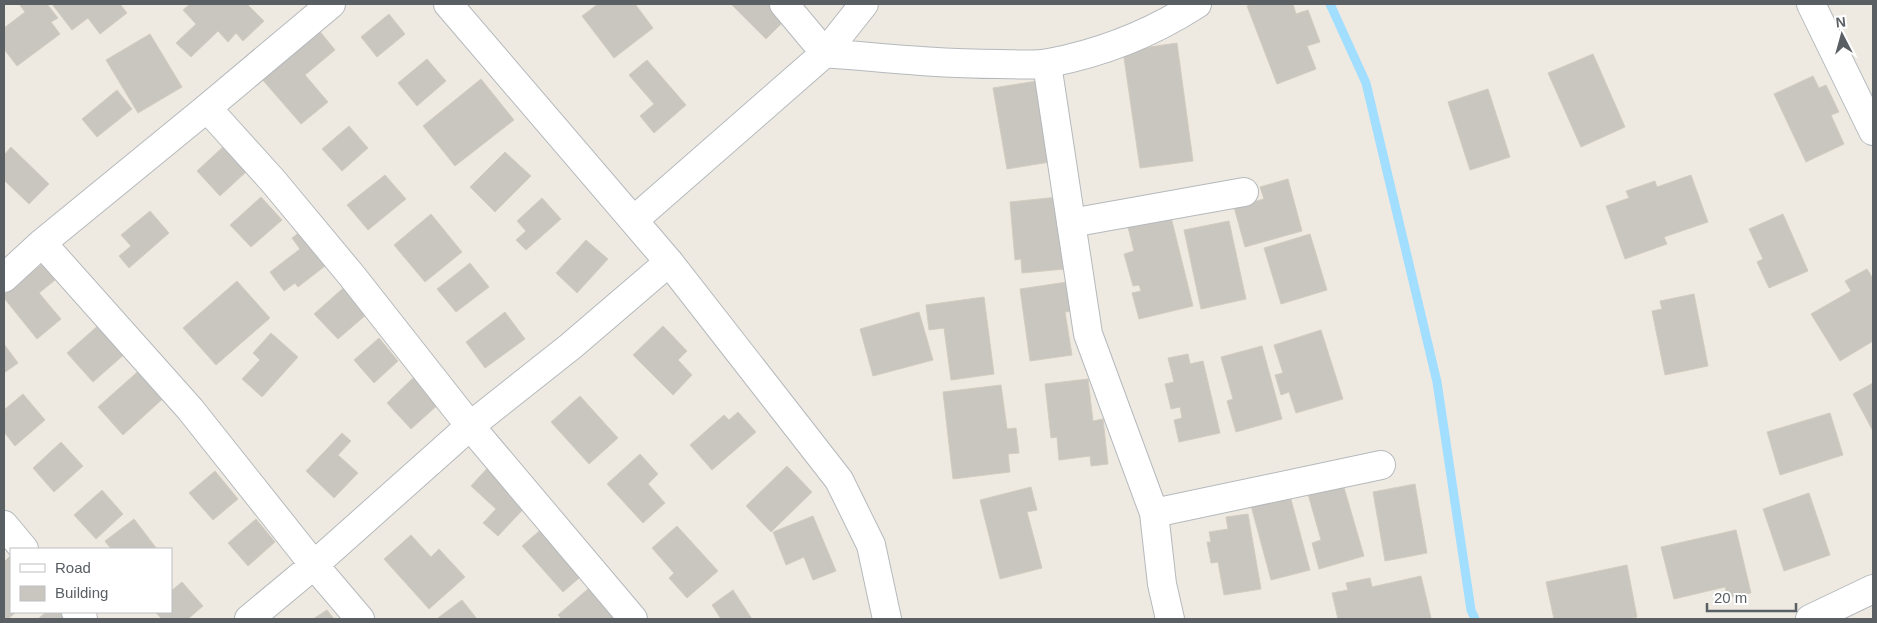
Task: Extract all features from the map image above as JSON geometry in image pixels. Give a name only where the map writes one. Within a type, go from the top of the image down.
[{"type":"street","points":[[4,278],[42,243],[331,4]]},
{"type":"street","points":[[448,4],[669,262],[839,480],[871,545],[887,619]]},
{"type":"street","points":[[784,4],[825,53],[927,62],[1047,64],[1116,45],[1173,19],[1197,4]]},
{"type":"street","points":[[634,220],[825,53],[864,4]]},
{"type":"street","points":[[1811,4],[1873,131]]},
{"type":"street","points":[[1047,64],[1088,334],[1154,513],[1162,584],[1170,619]]},
{"type":"street","points":[[207,108],[352,276],[470,426],[632,619]]},
{"type":"street","points":[[1071,223],[1244,192]]},
{"type":"street","points":[[42,243],[190,409],[314,565],[360,619]]},
{"type":"street","points":[[249,619],[314,565],[470,426],[571,346],[669,262]]},
{"type":"street","points":[[1154,513],[1382,465]]},
{"type":"street","points":[[4,525],[23,548]]},
{"type":"street","points":[[1810,619],[1873,589]]},
{"type":"building","points":[[19,4],[47,4],[58,18],[51,22],[60,34],[17,66],[4,49],[4,28],[25,12]]},
{"type":"building","points":[[52,4],[120,4],[127,13],[100,34],[88,18],[72,30]]},
{"type":"building","points":[[190,4],[247,4],[264,21],[243,41],[236,33],[228,42],[218,31],[191,57],[176,43],[196,24],[183,10]]},
{"type":"building","points":[[598,4],[635,4],[653,28],[614,58],[582,16]]},
{"type":"building","points":[[731,4],[771,4],[786,19],[766,39]]},
{"type":"building","points":[[1252,4],[1293,4],[1296,14],[1308,10],[1320,42],[1307,46],[1316,69],[1277,84],[1247,6]]},
{"type":"building","points":[[389,14],[405,34],[377,57],[361,37]]},
{"type":"building","points":[[318,29],[335,50],[305,75],[328,102],[301,124],[261,78]]},
{"type":"building","points":[[150,34],[182,87],[138,113],[106,60]]},
{"type":"building","points":[[1177,43],[1193,161],[1140,168],[1123,51]]},
{"type":"building","points":[[1593,54],[1625,127],[1581,147],[1548,73]]},
{"type":"building","points":[[427,59],[446,81],[417,106],[398,83]]},
{"type":"building","points":[[647,60],[686,105],[654,133],[640,116],[654,104],[629,75]]},
{"type":"building","points":[[1813,76],[1819,88],[1826,85],[1839,112],[1831,115],[1844,144],[1806,162],[1774,94]]},
{"type":"building","points":[[481,79],[514,120],[455,166],[423,126]]},
{"type":"building","points":[[1037,81],[1050,162],[1007,169],[993,88]]},
{"type":"building","points":[[1488,89],[1510,157],[1470,170],[1448,102]]},
{"type":"building","points":[[117,90],[132,109],[97,137],[82,119]]},
{"type":"building","points":[[349,126],[368,148],[342,171],[322,149]]},
{"type":"building","points":[[224,146],[247,171],[220,196],[197,171]]},
{"type":"building","points":[[11,147],[49,184],[29,204],[4,180],[4,155]]},
{"type":"building","points":[[505,152],[531,176],[495,212],[470,187]]},
{"type":"building","points":[[385,175],[406,199],[368,230],[347,205]]},
{"type":"building","points":[[1691,175],[1708,222],[1664,237],[1667,244],[1625,259],[1606,206],[1629,198],[1626,191],[1655,181],[1657,187]]},
{"type":"building","points":[[1288,179],[1302,231],[1245,247],[1234,207],[1264,199],[1260,187]]},
{"type":"building","points":[[261,197],[282,220],[251,247],[230,225]]},
{"type":"building","points":[[1058,197],[1065,269],[1022,273],[1021,259],[1015,260],[1010,202]]},
{"type":"building","points":[[542,198],[561,219],[526,250],[516,240],[526,231],[517,221]]},
{"type":"building","points":[[150,211],[169,233],[129,268],[119,256],[131,246],[121,235]]},
{"type":"building","points":[[431,214],[462,252],[425,282],[394,245]]},
{"type":"building","points":[[1783,214],[1808,271],[1769,288],[1757,262],[1763,259],[1749,229]]},
{"type":"building","points":[[1171,217],[1193,306],[1139,319],[1132,293],[1141,291],[1139,285],[1133,286],[1124,254],[1134,251],[1128,227]]},
{"type":"building","points":[[1229,221],[1246,299],[1201,309],[1184,230]]},
{"type":"building","points":[[308,226],[334,259],[298,287],[295,283],[284,291],[270,272],[300,249],[292,238]]},
{"type":"building","points":[[1310,234],[1327,290],[1281,304],[1264,248]]},
{"type":"building","points":[[586,240],[608,259],[577,293],[556,273]]},
{"type":"building","points":[[470,263],[489,287],[456,312],[437,289]]},
{"type":"building","points":[[42,264],[55,280],[39,293],[61,319],[37,339],[4,298],[4,295]]},
{"type":"building","points":[[1867,269],[1873,277],[1873,341],[1840,361],[1811,314],[1851,291],[1845,281]]},
{"type":"building","points":[[237,281],[270,318],[216,365],[183,328]]},
{"type":"building","points":[[350,282],[374,308],[338,339],[314,314]]},
{"type":"building","points":[[1067,282],[1071,311],[1065,312],[1072,355],[1030,361],[1020,289]]},
{"type":"building","points":[[1694,294],[1708,366],[1665,375],[1652,311],[1662,309],[1660,301]]},
{"type":"building","points":[[984,297],[994,374],[951,380],[944,328],[929,330],[926,305]]},
{"type":"building","points":[[505,312],[525,339],[485,368],[466,342]]},
{"type":"building","points":[[919,312],[933,360],[873,376],[860,329]]},
{"type":"building","points":[[101,323],[127,352],[93,382],[67,353]]},
{"type":"building","points":[[663,326],[687,351],[678,360],[692,375],[673,395],[633,355]]},
{"type":"building","points":[[1321,330],[1343,399],[1296,413],[1289,392],[1281,395],[1275,375],[1283,373],[1274,345]]},
{"type":"building","points":[[271,333],[298,357],[262,397],[242,379],[260,360],[253,353]]},
{"type":"building","points":[[379,338],[398,361],[374,383],[354,360]]},
{"type":"building","points":[[4,344],[18,363],[4,373]]},
{"type":"building","points":[[1262,346],[1282,419],[1236,432],[1227,401],[1233,399],[1221,357]]},
{"type":"building","points":[[1188,354],[1190,364],[1203,361],[1220,433],[1179,442],[1174,420],[1182,418],[1180,407],[1171,409],[1165,384],[1174,382],[1168,358]]},
{"type":"building","points":[[143,367],[168,394],[123,435],[98,407]]},
{"type":"building","points":[[415,376],[440,403],[411,429],[387,403]]},
{"type":"building","points":[[1088,379],[1093,421],[1103,419],[1108,464],[1091,466],[1090,456],[1059,460],[1057,437],[1051,438],[1045,384]]},
{"type":"building","points":[[1873,383],[1873,431],[1853,394]]},
{"type":"building","points":[[1001,385],[1007,429],[1016,428],[1019,453],[1008,454],[1010,472],[953,479],[943,392]]},
{"type":"building","points":[[23,394],[45,420],[15,446],[4,432],[4,410]]},
{"type":"building","points":[[580,396],[618,438],[589,464],[551,422]]},
{"type":"building","points":[[738,412],[756,432],[712,470],[690,445],[724,415],[729,420]]},
{"type":"building","points":[[1830,413],[1843,455],[1780,475],[1767,432]]},
{"type":"building","points":[[342,433],[351,441],[338,455],[358,473],[334,498],[306,471]]},
{"type":"building","points":[[61,442],[83,466],[54,492],[33,468]]},
{"type":"building","points":[[640,454],[658,474],[648,484],[665,503],[643,523],[607,484]]},
{"type":"building","points":[[491,464],[531,501],[498,536],[483,523],[496,509],[471,486]]},
{"type":"building","points":[[787,466],[812,492],[771,532],[746,506]]},
{"type":"building","points":[[215,471],[238,499],[213,520],[189,493]]},
{"type":"building","points":[[1343,484],[1364,556],[1319,569],[1312,543],[1321,540],[1308,494]]},
{"type":"building","points":[[1415,484],[1427,553],[1385,561],[1373,492]]},
{"type":"building","points":[[1031,487],[1037,510],[1027,512],[1042,568],[1000,579],[980,500]]},
{"type":"building","points":[[102,490],[123,514],[96,539],[74,515]]},
{"type":"building","points":[[1289,492],[1310,570],[1271,580],[1250,502]]},
{"type":"building","points":[[1809,493],[1830,555],[1784,571],[1763,509]]},
{"type":"building","points":[[1248,514],[1261,589],[1224,595],[1218,562],[1211,563],[1207,542],[1211,542],[1209,532],[1228,529],[1226,517]]},
{"type":"building","points":[[813,516],[836,571],[813,580],[804,557],[786,565],[773,532]]},
{"type":"building","points":[[134,519],[156,548],[110,548],[105,541]]},
{"type":"building","points":[[256,519],[275,542],[248,566],[228,543]]},
{"type":"building","points":[[545,526],[586,572],[563,592],[522,546]]},
{"type":"building","points":[[677,526],[718,571],[687,598],[669,578],[674,573],[652,548]]},
{"type":"building","points":[[1736,530],[1751,593],[1728,598],[1725,587],[1674,599],[1661,547]]},
{"type":"building","points":[[411,535],[431,557],[439,549],[465,577],[429,609],[384,559]]},
{"type":"building","points":[[10,556],[10,613],[15,613],[8,619],[4,619],[4,562]]},
{"type":"building","points":[[1627,565],[1637,617],[1625,619],[1554,619],[1546,582]]},
{"type":"building","points":[[1421,576],[1431,618],[1338,619],[1332,593],[1348,590],[1346,583],[1370,578],[1372,587]]},
{"type":"building","points":[[182,582],[203,606],[188,619],[162,619],[156,613],[172,613],[172,590]]},
{"type":"building","points":[[596,582],[629,619],[562,619],[558,615]]},
{"type":"building","points":[[733,590],[752,619],[721,619],[712,605]]},
{"type":"building","points":[[462,600],[477,619],[438,618]]},
{"type":"building","points":[[327,610],[334,619],[313,619]]},
{"type":"building","points":[[45,613],[72,613],[78,619],[38,619]]},
{"type":"waterway","points":[[1330,4],[1366,83],[1437,382],[1471,610],[1475,619]]}]
